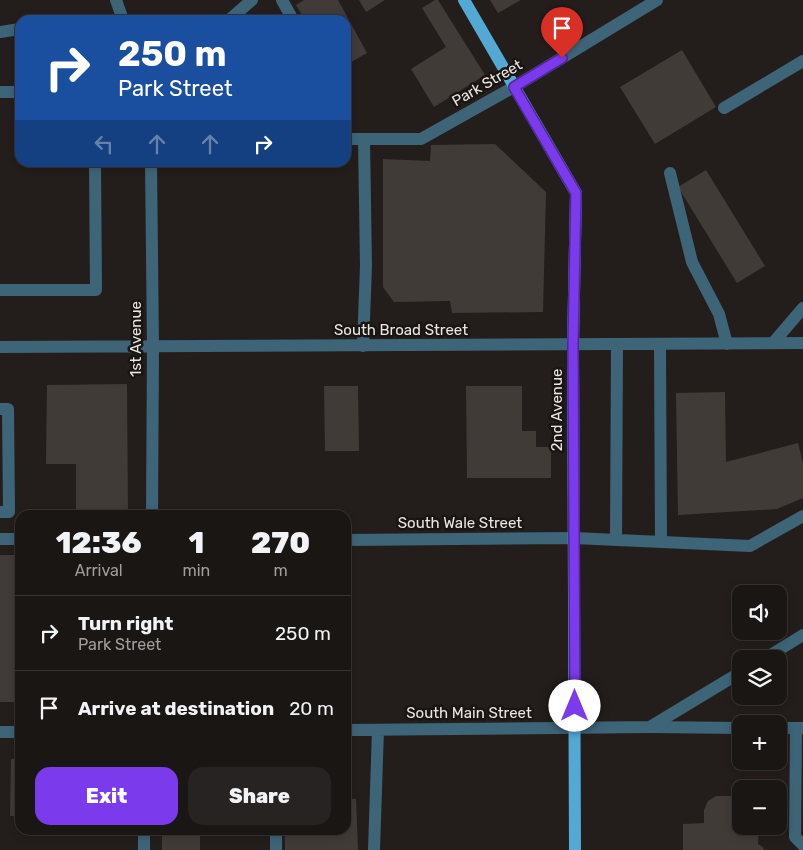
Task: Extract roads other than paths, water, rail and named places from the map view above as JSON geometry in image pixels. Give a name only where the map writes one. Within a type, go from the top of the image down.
[{"type":"main road","name":"2nd Avenue","points":[[464,0],[576,193],[573,346],[576,850]]},
{"type":"street","points":[[116,0],[121,15]]},
{"type":"street","points":[[235,15],[252,0]]},
{"type":"street","points":[[282,0],[290,15]]},
{"type":"street","name":"Park Street","points":[[351,139],[420,139],[514,87],[657,0]]},
{"type":"street","points":[[0,32],[15,30]]},
{"type":"street","points":[[724,108],[803,61]]},
{"type":"street","points":[[0,92],[15,92]]},
{"type":"street","points":[[363,346],[366,266],[364,139]]},
{"type":"street","points":[[0,290],[96,290],[95,167]]},
{"type":"street","name":"1st Avenue","points":[[151,167],[152,510]]},
{"type":"street","points":[[670,172],[692,262],[719,314],[727,344]]},
{"type":"street","points":[[773,343],[803,308]]},
{"type":"street","name":"South Broad Street","points":[[0,347],[803,344]]},
{"type":"street","points":[[616,540],[617,345]]},
{"type":"street","points":[[660,345],[660,542]]},
{"type":"street","points":[[0,409],[8,409],[4,460],[10,512],[0,512]]},
{"type":"street","name":"South Wale Street","points":[[351,540],[574,538],[750,546],[803,516]]},
{"type":"street","points":[[0,539],[15,539]]},
{"type":"street","points":[[779,650],[803,636]]},
{"type":"street","points":[[650,727],[732,677]]},
{"type":"street","name":"South Main Street","points":[[351,730],[732,728]]},
{"type":"street","points":[[799,728],[796,837],[803,845]]},
{"type":"street","points":[[374,850],[378,730]]},
{"type":"street","points":[[0,732],[15,732]]},
{"type":"street","points":[[144,835],[144,850]]},
{"type":"street","points":[[276,835],[276,850]]}]
